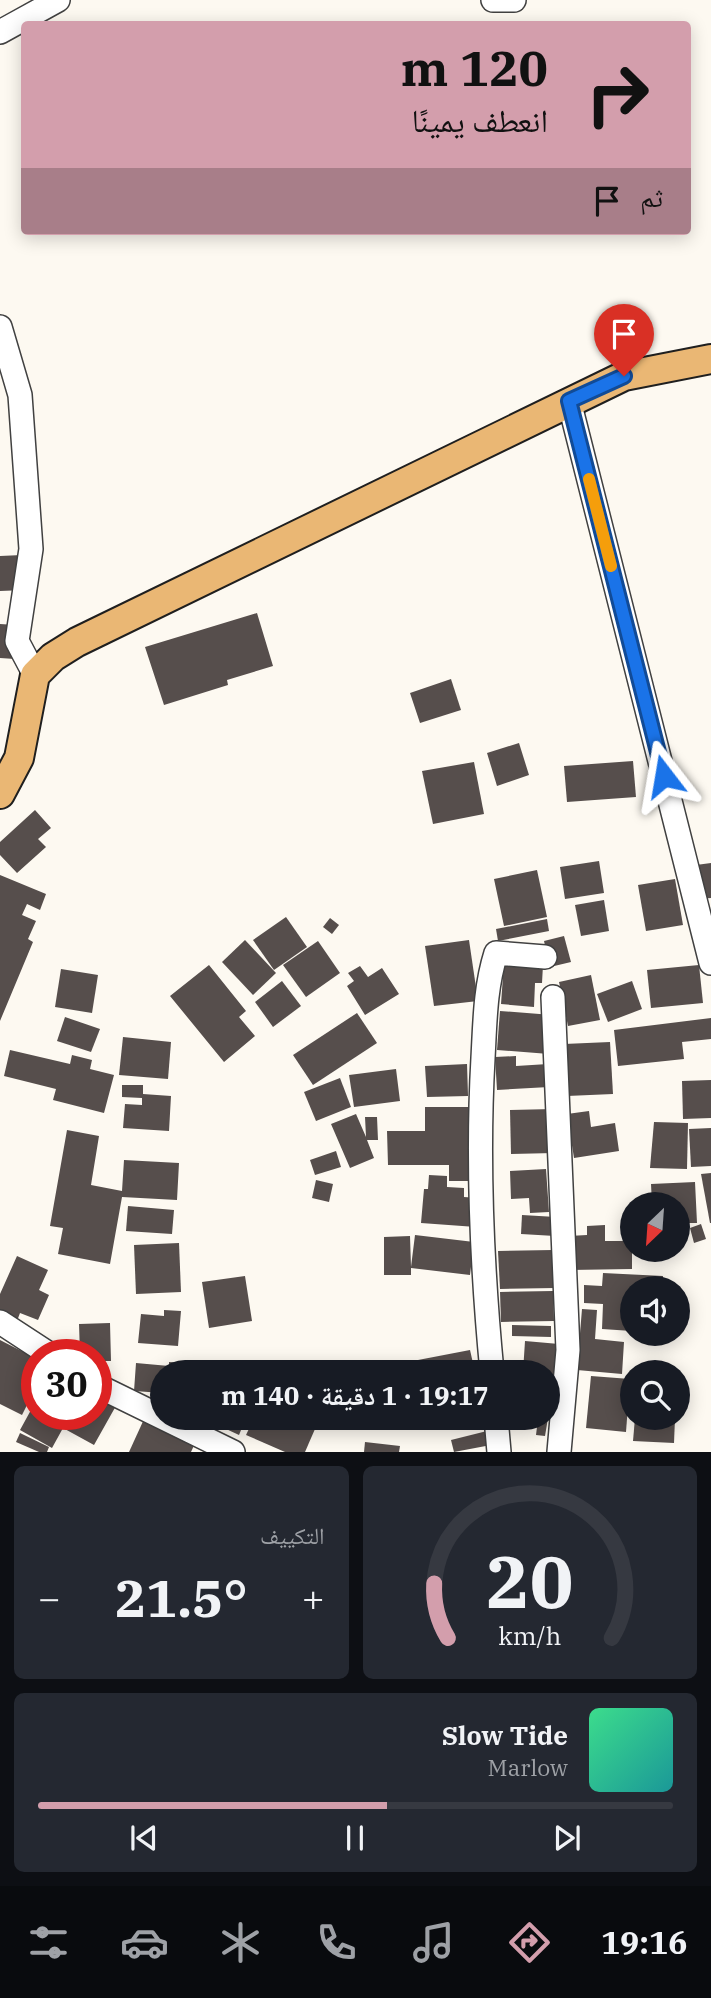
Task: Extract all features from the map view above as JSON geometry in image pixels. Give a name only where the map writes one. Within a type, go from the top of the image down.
[{"type":"main road","points":[[0,794],[19,758],[35,676],[53,657],[78,642],[624,376],[711,359]]},
{"type":"street","points":[[0,32],[58,0]]},
{"type":"street","points":[[493,0],[513,0]]},
{"type":"street","points":[[0,327],[20,395],[31,549],[17,641],[35,676]]},
{"type":"street","points":[[569,401],[711,963]]},
{"type":"street","points":[[491,1360],[482,1262],[481,1092],[487,981],[496,953],[545,957]]},
{"type":"street","points":[[553,997],[568,1350],[559,1452]]},
{"type":"street","points":[[0,1322],[26,1339]]},
{"type":"street","points":[[112,1396],[222,1450]]},
{"type":"street","points":[[497,1430],[499,1452]]},
{"type":"building","points":[[22,555],[25,590],[0,591],[0,556]]},
{"type":"building","points":[[257,613],[273,666],[227,680],[228,685],[164,705],[145,647]]},
{"type":"building","points":[[0,624],[16,625],[15,659],[0,658]]},
{"type":"building","points":[[451,679],[461,710],[420,723],[410,693]]},
{"type":"building","points":[[519,743],[529,775],[497,786],[487,753]]},
{"type":"building","points":[[633,761],[636,797],[567,802],[564,766]]},
{"type":"building","points":[[474,762],[484,814],[433,824],[422,771]]},
{"type":"building","points":[[35,810],[51,828],[38,839],[46,847],[17,873],[0,855],[0,842]]},
{"type":"building","points":[[599,861],[604,893],[565,899],[560,867]]},
{"type":"building","points":[[711,863],[711,898],[699,899],[696,865]]},
{"type":"building","points":[[537,870],[547,917],[504,926],[494,879]]},
{"type":"building","points":[[0,875],[46,894],[40,910],[27,904],[22,915],[36,921],[28,939],[33,942],[0,1021]]},
{"type":"building","points":[[675,879],[683,925],[646,931],[638,885]]},
{"type":"building","points":[[604,900],[609,931],[581,936],[575,905]]},
{"type":"building","points":[[286,917],[307,947],[274,970],[253,940]]},
{"type":"building","points":[[330,918],[339,925],[332,934],[323,927]]},
{"type":"building","points":[[547,919],[549,931],[498,941],[496,929]]},
{"type":"building","points":[[564,936],[571,962],[550,967],[544,941]]},
{"type":"building","points":[[245,940],[276,973],[253,995],[222,962]]},
{"type":"building","points":[[469,940],[478,1001],[434,1006],[425,946]]},
{"type":"building","points":[[318,941],[340,973],[306,997],[283,965]]},
{"type":"building","points":[[504,962],[543,965],[542,983],[535,983],[534,1007],[501,1004]]},
{"type":"building","points":[[209,965],[246,1011],[239,1017],[255,1036],[224,1062],[170,996]]},
{"type":"building","points":[[699,965],[703,1003],[651,1008],[647,970]]},
{"type":"building","points":[[360,966],[368,977],[382,968],[399,994],[365,1015],[347,986],[354,981],[348,973]]},
{"type":"building","points":[[61,969],[98,975],[92,1013],[55,1007]]},
{"type":"building","points":[[591,975],[600,1020],[568,1026],[559,982]]},
{"type":"building","points":[[282,981],[301,1006],[273,1027],[255,1002]]},
{"type":"building","points":[[632,981],[642,1009],[608,1022],[597,994]]},
{"type":"building","points":[[500,1011],[552,1015],[549,1054],[497,1050]]},
{"type":"building","points":[[357,1013],[377,1043],[313,1085],[293,1055]]},
{"type":"building","points":[[65,1017],[100,1029],[91,1052],[57,1041]]},
{"type":"building","points":[[711,1018],[711,1039],[682,1042],[684,1059],[618,1066],[614,1030]]},
{"type":"building","points":[[123,1037],[171,1042],[168,1079],[119,1075]]},
{"type":"building","points":[[610,1042],[613,1094],[567,1096],[564,1044]]},
{"type":"building","points":[[10,1050],[70,1064],[72,1055],[92,1060],[90,1069],[114,1075],[104,1113],[53,1100],[56,1089],[4,1076]]},
{"type":"building","points":[[516,1056],[516,1066],[548,1064],[549,1087],[497,1090],[495,1057]]},
{"type":"building","points":[[467,1064],[468,1096],[427,1097],[425,1066]]},
{"type":"building","points":[[396,1069],[400,1101],[354,1107],[349,1075]]},
{"type":"building","points":[[340,1078],[351,1107],[316,1121],[304,1092]]},
{"type":"building","points":[[711,1080],[711,1118],[683,1119],[682,1081]]},
{"type":"building","points":[[122,1085],[143,1085],[143,1094],[171,1096],[169,1131],[123,1128],[125,1104],[142,1105],[142,1098],[122,1097]]},
{"type":"building","points":[[425,1107],[472,1107],[472,1181],[449,1181],[449,1165],[388,1165],[387,1131],[425,1131]]},
{"type":"building","points":[[553,1109],[554,1153],[511,1154],[510,1110]]},
{"type":"building","points":[[589,1111],[591,1127],[615,1123],[619,1151],[574,1158],[567,1114]]},
{"type":"building","points":[[356,1114],[366,1137],[365,1117],[377,1117],[378,1140],[367,1140],[374,1158],[350,1168],[331,1124]]},
{"type":"building","points":[[654,1122],[688,1123],[687,1169],[650,1168]]},
{"type":"building","points":[[711,1128],[711,1166],[691,1167],[689,1129]]},
{"type":"building","points":[[67,1130],[99,1136],[91,1185],[122,1191],[124,1160],[179,1163],[177,1200],[122,1197],[110,1264],[58,1254],[63,1228],[50,1226]]},
{"type":"building","points":[[336,1151],[341,1167],[315,1175],[310,1160]]},
{"type":"building","points":[[546,1169],[549,1212],[530,1213],[529,1198],[511,1199],[510,1171]]},
{"type":"building","points":[[711,1173],[711,1223],[710,1223],[701,1174]]},
{"type":"building","points":[[429,1175],[447,1176],[447,1187],[464,1188],[464,1197],[478,1198],[476,1227],[421,1223],[424,1189],[428,1189]]},
{"type":"building","points":[[316,1180],[333,1184],[329,1202],[312,1198]]},
{"type":"building","points":[[695,1182],[697,1223],[690,1223],[690,1192],[651,1192],[651,1184]]},
{"type":"building","points":[[128,1206],[174,1210],[172,1234],[126,1231]]},
{"type":"building","points":[[522,1215],[556,1217],[555,1236],[521,1234]]},
{"type":"building","points":[[701,1224],[706,1239],[694,1243],[690,1228]]},
{"type":"building","points":[[605,1225],[605,1241],[620,1241],[620,1262],[632,1262],[632,1269],[570,1270],[569,1236],[587,1235],[587,1226]]},
{"type":"building","points":[[415,1235],[474,1242],[470,1275],[411,1268],[411,1275],[384,1275],[384,1237],[410,1236],[411,1267]]},
{"type":"building","points":[[179,1243],[181,1292],[136,1294],[134,1245]]},
{"type":"building","points":[[553,1250],[555,1288],[500,1289],[498,1251]]},
{"type":"building","points":[[17,1256],[48,1270],[39,1290],[49,1295],[38,1320],[20,1313],[17,1321],[0,1314],[0,1294]]},
{"type":"building","points":[[603,1273],[663,1276],[620,1276],[620,1330],[602,1329],[603,1304],[584,1303],[584,1285],[602,1286]]},
{"type":"building","points":[[245,1276],[252,1321],[209,1328],[202,1282]]},
{"type":"building","points":[[553,1291],[554,1321],[501,1322],[500,1292]]},
{"type":"building","points":[[582,1309],[597,1310],[595,1339],[620,1342],[620,1346],[624,1346],[620,1374],[577,1370]]},
{"type":"building","points":[[164,1310],[181,1311],[178,1346],[138,1343],[141,1314],[164,1316]]},
{"type":"building","points":[[110,1323],[110,1339],[80,1339],[79,1324]]},
{"type":"building","points":[[512,1325],[551,1326],[551,1337],[512,1336]]},
{"type":"building","points":[[0,1340],[21,1351],[21,1414],[0,1404]]},
{"type":"building","points":[[525,1341],[559,1344],[558,1360],[524,1360]]},
{"type":"building","points":[[470,1350],[472,1360],[418,1360]]},
{"type":"building","points":[[136,1363],[150,1364],[150,1392],[134,1391]]},
{"type":"building","points":[[591,1376],[620,1378],[620,1430],[626,1432],[586,1428]]},
{"type":"building","points":[[112,1399],[117,1404],[112,1413]]},
{"type":"building","points":[[145,1417],[150,1419],[150,1430],[173,1430],[196,1441],[191,1452],[129,1452]]},
{"type":"building","points":[[21,1428],[62,1430],[52,1448]]},
{"type":"building","points":[[67,1430],[102,1430],[94,1445]]},
{"type":"building","points":[[228,1430],[241,1430],[239,1435]]},
{"type":"building","points":[[248,1430],[315,1430],[305,1452],[285,1452],[246,1435]]},
{"type":"building","points":[[537,1430],[546,1430],[545,1436],[536,1435]]},
{"type":"building","points":[[634,1430],[675,1430],[674,1443],[633,1441]]},
{"type":"building","points":[[487,1431],[491,1445],[454,1452],[451,1440]]},
{"type":"building","points":[[20,1433],[49,1447],[47,1452],[39,1452],[16,1442]]},
{"type":"building","points":[[365,1442],[400,1446],[399,1452],[364,1452]]},
{"type":"slow traffic","points":[[589,479],[611,566]]},
{"type":"route","points":[[624,376],[569,401],[664,776]]}]
